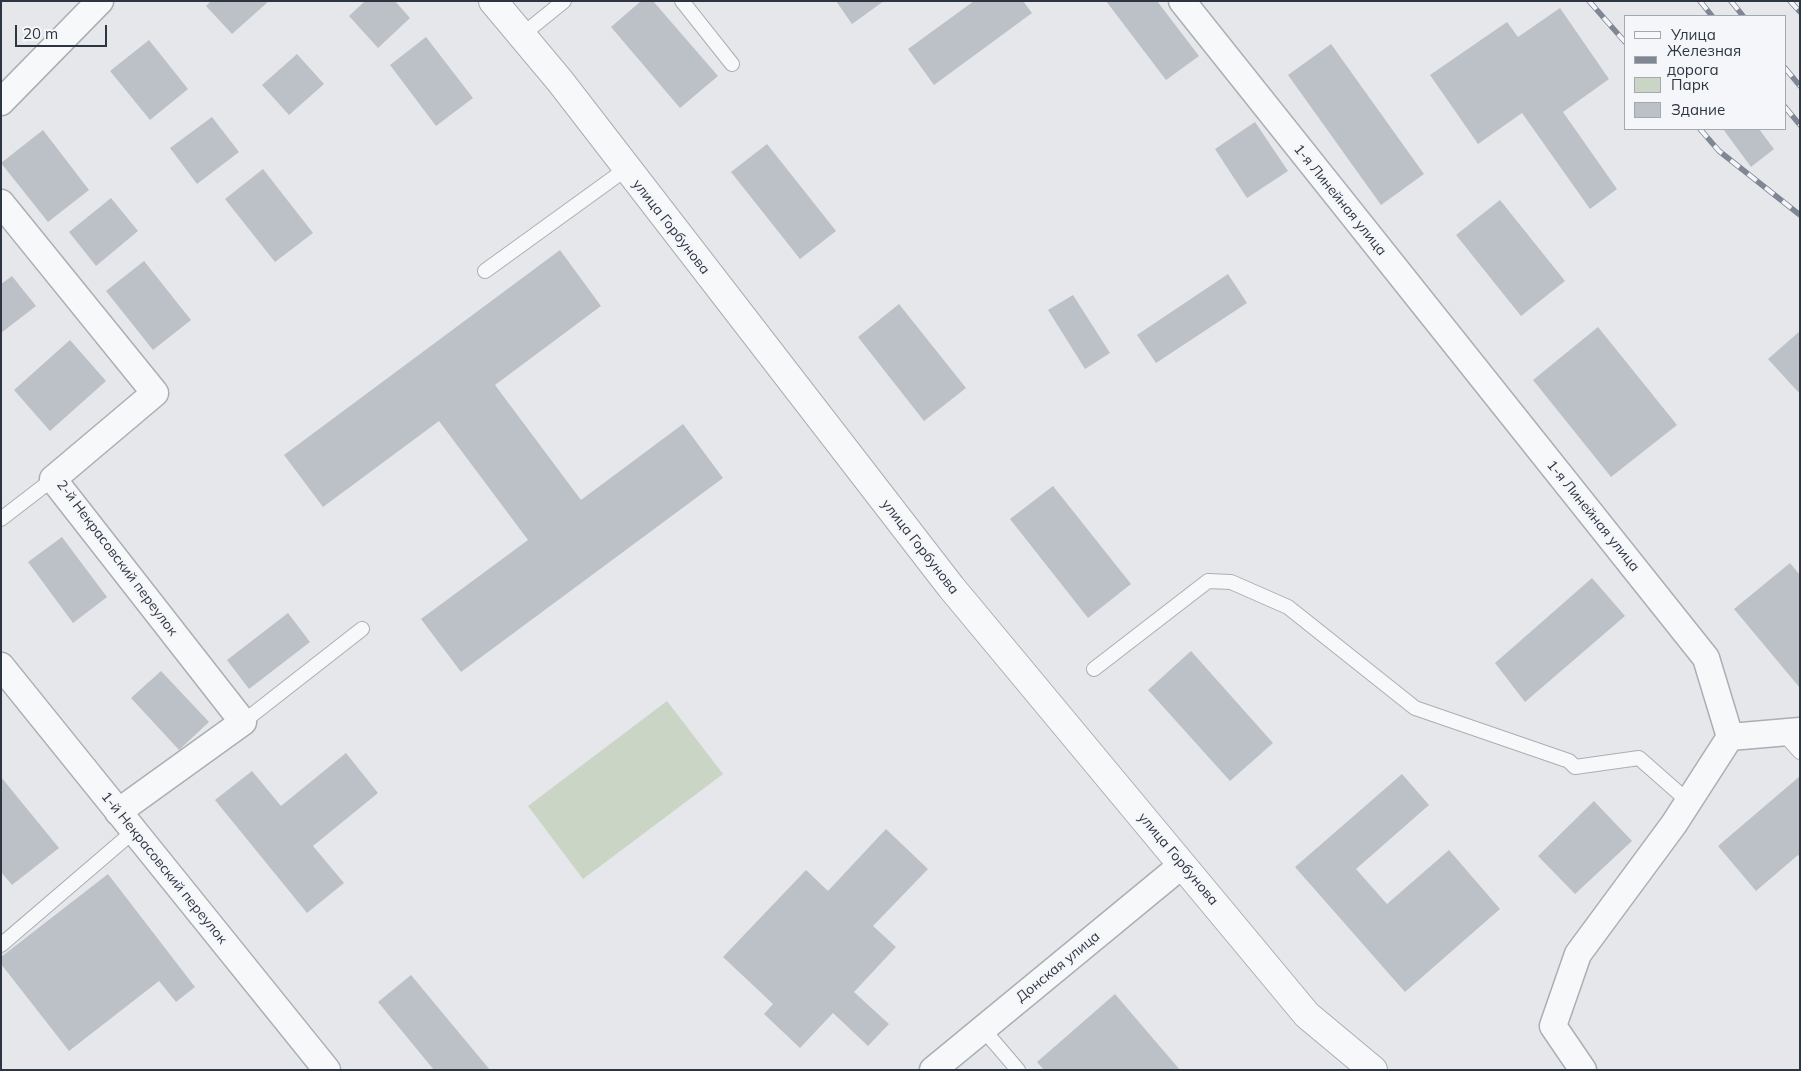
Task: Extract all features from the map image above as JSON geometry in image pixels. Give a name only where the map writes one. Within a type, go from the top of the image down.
[{"type":"street","points":[[1,102],[100,1]]},
{"type":"street","name":"улица Горбунова","points":[[493,1],[560,81],[626,169],[951,587],[1307,1015],[1373,1070]]},
{"type":"street","name":"1-я Линейная улица","points":[[1182,1],[1706,658],[1730,737]]},
{"type":"street","name":"2-й Некрасовский переулок","points":[[1,203],[155,393],[54,480],[243,722]]},
{"type":"street","name":"1-й Некрасовский переулок","points":[[1,666],[327,1070]]},
{"type":"street","points":[[126,821],[243,722]]},
{"type":"street","points":[[1583,1070],[1553,1026],[1578,954],[1689,802],[1730,737],[1791,731]]},
{"type":"street","name":"Донская улица","points":[[933,1070],[1182,865]]},
{"type":"lane","points":[[522,35],[564,1]]},
{"type":"lane","points":[[682,1],[732,64]]},
{"type":"lane","points":[[485,271],[626,169]]},
{"type":"lane","points":[[1,519],[54,480]]},
{"type":"lane","points":[[1094,669],[1208,581],[1231,582],[1288,607],[1415,708],[1569,761],[1576,767],[1639,758],[1689,802]]},
{"type":"lane","points":[[243,722],[362,629]]},
{"type":"lane","points":[[1791,731],[1800,752]]},
{"type":"lane","points":[[1,945],[126,821]]},
{"type":"lane","points":[[983,1029],[1018,1070]]},
{"type":"green space","points":[[667,701],[723,774],[583,879],[528,806]]},
{"type":"building","points":[[211,1],[269,1],[232,34],[206,6]]},
{"type":"building","points":[[365,1],[395,1],[410,18],[378,48],[349,16]]},
{"type":"building","points":[[641,1],[653,1],[718,76],[680,108],[611,27]]},
{"type":"building","points":[[836,1],[884,1],[852,24]]},
{"type":"building","points":[[974,1],[1023,1],[1032,13],[934,85],[908,49]]},
{"type":"building","points":[[1106,1],[1157,1],[1199,56],[1166,80]]},
{"type":"building","points":[[1560,8],[1609,79],[1563,112],[1617,189],[1590,209],[1522,113],[1478,144],[1430,75],[1507,22],[1518,37]]},
{"type":"building","points":[[426,37],[473,98],[436,126],[390,65]]},
{"type":"building","points":[[149,40],[188,89],[150,120],[110,71]]},
{"type":"building","points":[[1331,44],[1424,174],[1381,205],[1288,75]]},
{"type":"building","points":[[297,54],[324,84],[289,115],[262,85]]},
{"type":"building","points":[[212,117],[239,152],[197,184],[170,148]]},
{"type":"building","points":[[1255,122],[1288,171],[1247,198],[1215,149]]},
{"type":"building","points":[[43,130],[89,190],[48,222],[1,163]]},
{"type":"building","points":[[1724,130],[1760,130],[1774,149],[1751,167]]},
{"type":"building","points":[[767,144],[836,231],[800,259],[731,172]]},
{"type":"building","points":[[263,169],[313,233],[275,262],[225,199]]},
{"type":"building","points":[[111,198],[138,231],[96,266],[69,232]]},
{"type":"building","points":[[1500,200],[1565,281],[1521,316],[1456,235]]},
{"type":"building","points":[[560,250],[601,306],[495,385],[581,500],[683,424],[723,478],[461,672],[421,619],[528,540],[439,421],[323,507],[284,455]]},
{"type":"building","points":[[144,261],[191,320],[153,350],[106,291]]},
{"type":"building","points":[[1228,274],[1247,303],[1156,363],[1137,335]]},
{"type":"building","points":[[12,276],[36,306],[1,333],[1,284]]},
{"type":"building","points":[[1073,295],[1110,353],[1085,369],[1048,310]]},
{"type":"building","points":[[899,304],[966,388],[924,421],[858,337]]},
{"type":"building","points":[[1598,327],[1677,425],[1611,477],[1533,380]]},
{"type":"building","points":[[1800,331],[1800,394],[1768,359]]},
{"type":"building","points":[[70,340],[106,381],[50,431],[14,390]]},
{"type":"building","points":[[1053,486],[1131,584],[1088,618],[1010,519]]},
{"type":"building","points":[[62,537],[107,597],[73,623],[28,562]]},
{"type":"building","points":[[1790,563],[1800,575],[1800,688],[1734,609]]},
{"type":"building","points":[[1592,578],[1625,616],[1525,702],[1495,663]]},
{"type":"building","points":[[288,613],[310,642],[249,689],[227,660]]},
{"type":"building","points":[[1191,651],[1273,743],[1230,781],[1148,690]]},
{"type":"building","points":[[161,671],[209,722],[179,750],[131,698]]},
{"type":"building","points":[[346,753],[378,793],[313,846],[344,883],[307,913],[215,800],[252,771],[281,806]]},
{"type":"building","points":[[1402,774],[1429,805],[1356,869],[1387,904],[1449,850],[1500,909],[1405,992],[1295,867]]},
{"type":"building","points":[[1800,776],[1800,857],[1798,855],[1756,891],[1718,846]]},
{"type":"building","points":[[1,777],[59,848],[12,885],[1,872]]},
{"type":"building","points":[[1594,801],[1632,841],[1575,894],[1538,856]]},
{"type":"building","points":[[886,829],[928,869],[873,926],[896,947],[854,992],[889,1024],[868,1046],[833,1013],[800,1048],[764,1014],[773,1004],[723,957],[806,870],[828,891]]},
{"type":"building","points":[[108,874],[195,987],[176,1002],[159,981],[69,1051],[1,964],[1,957]]},
{"type":"building","points":[[411,975],[490,1070],[434,1070],[378,1002]]},
{"type":"building","points":[[1115,994],[1180,1070],[1044,1070],[1037,1062]]},
{"type":"railway","points":[[1589,1],[1624,41]]},
{"type":"railway","points":[[1700,1],[1711,15]]},
{"type":"railway","points":[[1731,1],[1742,15]]},
{"type":"railway","points":[[1790,1],[1800,12]]},
{"type":"railway","points":[[1786,69],[1800,86]]},
{"type":"railway","points":[[1786,108],[1800,125]]},
{"type":"railway","points":[[1701,130],[1719,151],[1800,215]]}]
